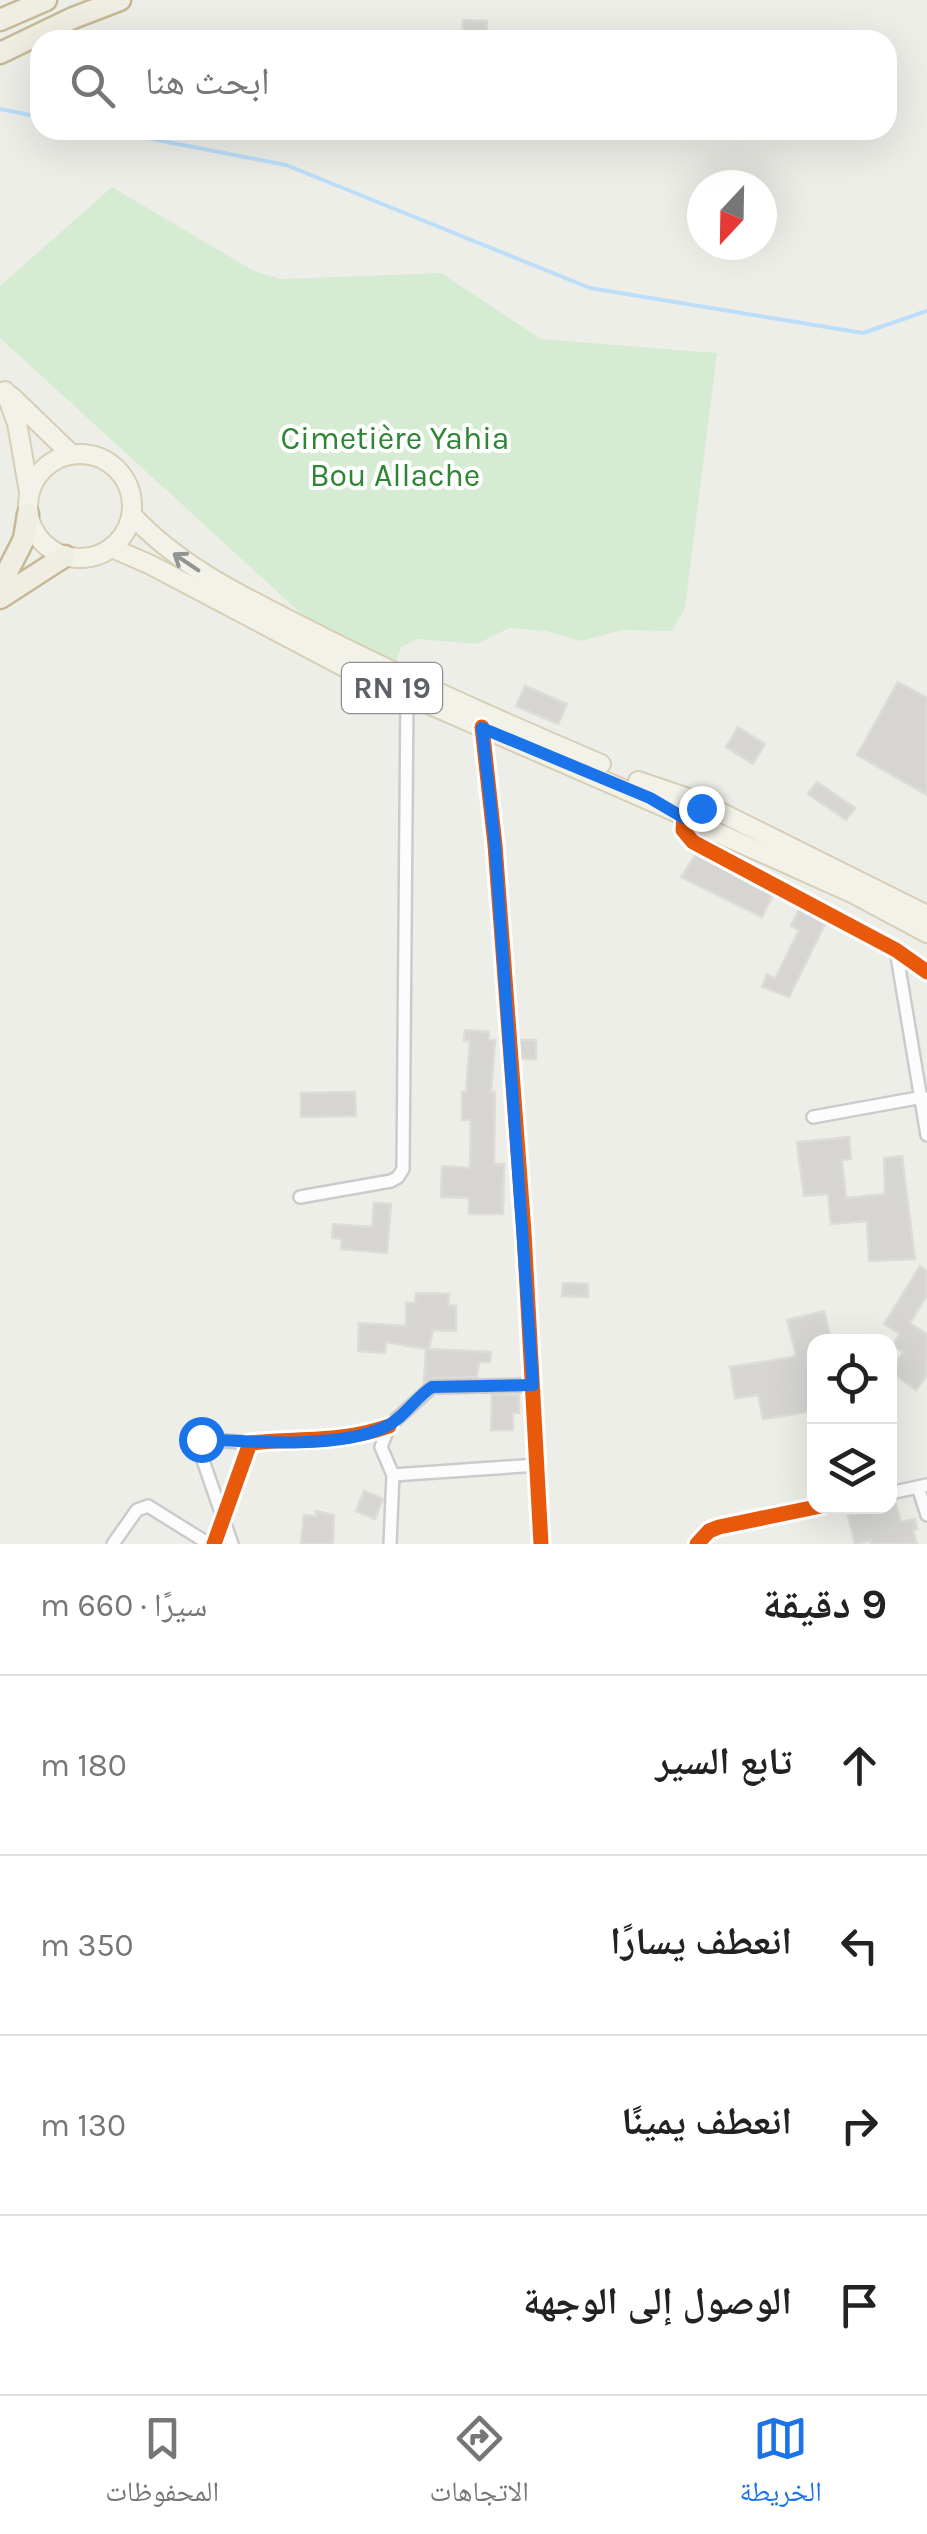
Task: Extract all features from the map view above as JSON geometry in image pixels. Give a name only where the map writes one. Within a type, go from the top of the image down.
[{"type":"highway","points":[[0,20],[46,0]]},
{"type":"highway","points":[[51,30],[120,0]]},
{"type":"highway","points":[[0,52],[30,39]]},
{"type":"highway","points":[[0,586],[24,540],[28,503]]},
{"type":"highway","points":[[0,598],[65,556]]},
{"type":"main road","points":[[3,388],[71,454]]},
{"type":"main road","points":[[3,388],[17,423],[28,503],[40,540],[65,556],[98,556],[112,548],[128,528],[132,515],[127,482],[104,459],[88,454],[71,454],[44,467],[28,503]]},
{"type":"main road","name":"RN 19","points":[[132,515],[172,552],[244,597],[687,810],[927,916]]},
{"type":"main road","name":"RN 19","points":[[112,548],[151,564],[406,695],[687,810],[927,932]]},
{"type":"street","points":[[300,1197],[391,1181],[403,1169],[406,695]]},
{"type":"street","points":[[482,728],[504,961],[541,1544]]},
{"type":"street","points":[[687,810],[683,830],[693,842],[896,950],[927,972]]},
{"type":"street","points":[[896,950],[927,1134]]},
{"type":"street","points":[[812,1117],[923,1096]]},
{"type":"street","points":[[232,1544],[197,1443],[201,1439],[294,1443],[361,1436],[389,1426],[432,1387],[533,1385]]},
{"type":"street","points":[[389,1426],[381,1447],[393,1475],[390,1544]]},
{"type":"street","points":[[114,1544],[137,1510],[148,1506],[211,1544],[225,1517],[250,1443]]},
{"type":"street","points":[[393,1475],[538,1464]]},
{"type":"street","points":[[897,1491],[922,1486],[927,1514]]},
{"type":"street","points":[[697,1544],[709,1531],[720,1527],[807,1509]]},
{"type":"green space","name":"Cimetière Yahia Bou Allache","points":[[112,187],[254,271],[281,279],[441,273],[541,339],[717,353],[685,608],[672,631],[623,630],[581,641],[546,631],[509,628],[477,644],[418,639],[401,647],[395,665],[306,618],[0,338],[0,286]]},
{"type":"building","points":[[463,20],[487,21],[487,30],[462,30]]},
{"type":"building","points":[[898,682],[927,698],[927,795],[857,755]]},
{"type":"building","points":[[525,686],[567,704],[558,724],[516,706]]},
{"type":"building","points":[[738,727],[765,744],[753,764],[726,747]]},
{"type":"building","points":[[817,782],[855,808],[846,820],[808,794]]},
{"type":"building","points":[[696,854],[773,895],[762,917],[681,877]]},
{"type":"building","points":[[799,909],[825,924],[789,997],[762,987],[767,974],[775,979],[799,930],[791,926]]},
{"type":"building","points":[[465,1030],[489,1032],[489,1040],[495,1040],[491,1092],[495,1092],[494,1164],[504,1164],[503,1214],[469,1214],[469,1198],[441,1197],[442,1166],[469,1168],[470,1163],[471,1120],[462,1120],[470,1041],[464,1041]]},
{"type":"building","points":[[519,1040],[536,1040],[536,1059],[520,1059]]},
{"type":"building","points":[[355,1092],[356,1116],[301,1117],[301,1093]]},
{"type":"building","points":[[849,1137],[851,1159],[842,1160],[846,1198],[885,1194],[884,1158],[902,1156],[915,1259],[869,1261],[867,1221],[831,1224],[828,1194],[804,1196],[797,1142]]},
{"type":"building","points":[[374,1203],[391,1204],[387,1253],[341,1249],[342,1239],[332,1238],[333,1224],[372,1227]]},
{"type":"building","points":[[920,1266],[927,1271],[927,1295],[910,1323],[927,1334],[927,1375],[916,1390],[897,1376],[897,1361],[903,1352],[897,1349],[900,1334],[884,1324]]},
{"type":"building","points":[[563,1283],[588,1284],[588,1297],[562,1296]]},
{"type":"building","points":[[416,1293],[449,1294],[448,1305],[456,1306],[456,1331],[433,1330],[429,1349],[491,1352],[490,1362],[479,1362],[477,1377],[432,1378],[424,1382],[426,1349],[386,1342],[385,1353],[358,1351],[359,1323],[406,1326],[406,1303],[415,1303]]},
{"type":"building","points":[[824,1311],[830,1334],[807,1334],[807,1412],[763,1419],[758,1395],[735,1398],[730,1367],[793,1357],[796,1354],[787,1320]]},
{"type":"building","points":[[492,1395],[519,1395],[519,1413],[513,1413],[513,1430],[491,1430]]},
{"type":"building","points":[[364,1491],[383,1499],[375,1519],[356,1511]]},
{"type":"building","points":[[897,1508],[901,1522],[915,1519],[917,1544],[871,1544],[871,1540],[855,1544],[848,1516],[897,1514]]},
{"type":"building","points":[[316,1511],[334,1515],[333,1544],[301,1544],[304,1515],[316,1516]]},
{"type":"waterway","points":[[0,109],[30,115]]},
{"type":"waterway","points":[[157,140],[286,165],[590,288],[863,333],[927,311]]},
{"type":"cycle path","points":[[482,727],[495,845],[524,1232],[541,1544]]},
{"type":"cycle path","points":[[684,818],[683,830],[693,842],[896,950],[927,972]]},
{"type":"cycle path","points":[[214,1544],[250,1443],[337,1438],[389,1426]]},
{"type":"cycle path","points":[[697,1544],[719,1527],[807,1509]]},
{"type":"route","points":[[201,1439],[294,1443],[361,1436],[389,1426],[432,1387],[533,1385],[495,845],[482,728],[650,798],[689,820],[701,808]]}]
